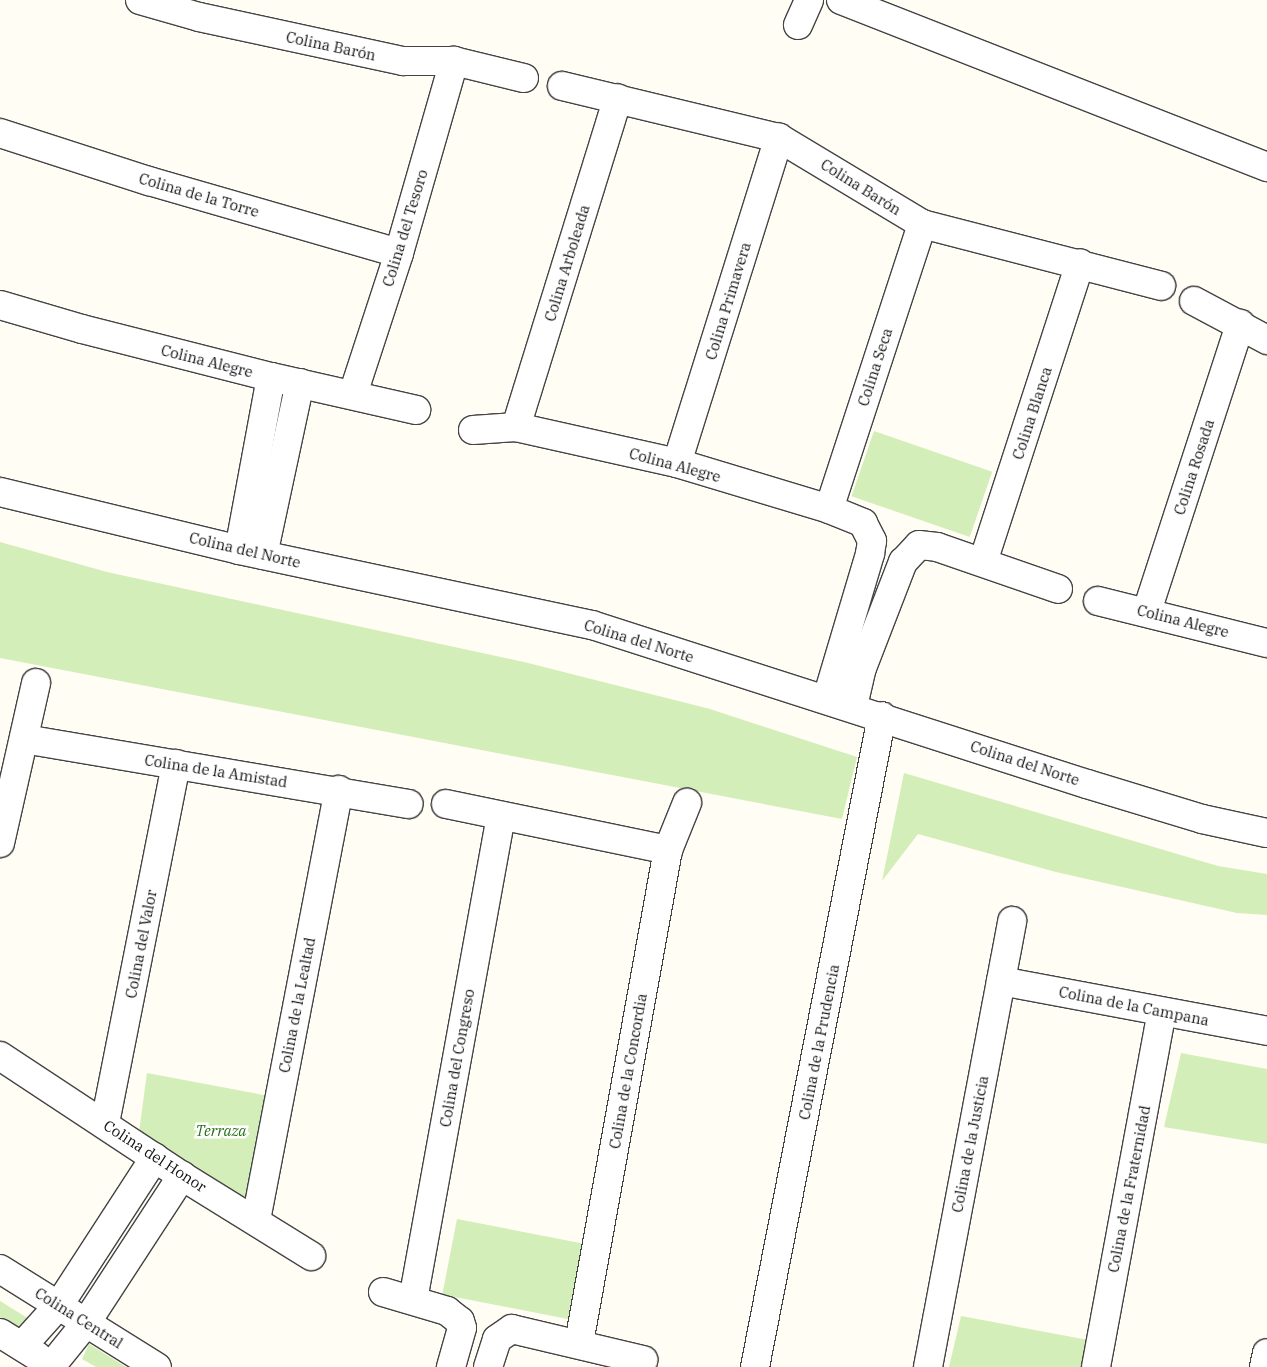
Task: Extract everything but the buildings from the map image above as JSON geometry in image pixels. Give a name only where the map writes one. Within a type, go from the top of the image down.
[{"type":"street","name":"Colina Barón","points":[[140,0],[199,18],[403,61],[454,61],[524,78]]},
{"type":"street","points":[[798,25],[809,0]]},
{"type":"street","points":[[841,0],[1267,168]]},
{"type":"street","name":"Colina del Tesoro","points":[[353,394],[399,253],[454,61]]},
{"type":"street","name":"Colina Barón","points":[[562,86],[779,138],[922,224],[1080,263],[1161,286]]},
{"type":"street","name":"Colina Arboleada","points":[[516,427],[618,98]]},
{"type":"street","name":"Colina de la Torre","points":[[0,133],[148,181],[399,253]]},
{"type":"street","name":"Colina Primavera","points":[[677,463],[779,138]]},
{"type":"street","name":"Colina Seca","points":[[829,509],[922,224]]},
{"type":"street","name":"Colina Blanca","points":[[983,562],[1080,263]]},
{"type":"street","points":[[1194,301],[1267,340]]},
{"type":"street","name":"Colina Alegre","points":[[0,305],[82,329],[271,377],[353,394],[416,410]]},
{"type":"street","name":"Colina Rosada","points":[[1147,611],[1240,324]]},
{"type":"street","points":[[251,552],[271,377]]},
{"type":"street","points":[[251,552],[300,383]]},
{"type":"street","name":"Colina Alegre","points":[[472,430],[516,427],[677,463],[829,509],[855,519],[869,530],[870,554],[827,698]]},
{"type":"street","name":"Colina del Norte","points":[[0,492],[251,552],[592,626],[853,706],[1183,813],[1267,833]]},
{"type":"street","points":[[853,706],[862,668],[903,562],[919,545],[937,547],[1058,589]]},
{"type":"street","name":"Colina Alegre","points":[[1098,600],[1267,643]]},
{"type":"street","points":[[0,843],[36,683]]},
{"type":"street","name":"Colina de la Prudencia","points":[[755,1367],[882,716]]},
{"type":"street","name":"Colina de la Amistad","points":[[24,739],[339,790],[409,804]]},
{"type":"street","name":"Colina del Valor","points":[[105,1123],[176,764]]},
{"type":"street","name":"Colina de la Lealtad","points":[[256,1220],[339,790]]},
{"type":"street","name":"Colina de la Concordia","points":[[579,1343],[668,850],[687,803]]},
{"type":"street","points":[[446,804],[501,817],[668,850]]},
{"type":"street","name":"Colina del Congreso","points":[[413,1300],[501,817]]},
{"type":"street","name":"Colina de la Justicia","points":[[928,1367],[1012,921]]},
{"type":"street","name":"Colina de la Campana","points":[[1002,981],[1267,1031]]},
{"type":"street","name":"Colina de la Fraternidad","points":[[1096,1367],[1162,1012]]},
{"type":"street","name":"Colina del Honor","points":[[0,1056],[105,1123],[182,1176],[256,1220],[311,1256]]},
{"type":"street","points":[[155,1157],[59,1305],[11,1339],[53,1366],[86,1323],[182,1176]]},
{"type":"street","name":"Colina Central","points":[[0,1269],[157,1367]]},
{"type":"street","points":[[383,1292],[448,1311],[460,1321],[462,1328],[451,1367]]},
{"type":"street","points":[[488,1367],[497,1340],[503,1332],[520,1330],[643,1360]]},
{"type":"street","points":[[1264,1367],[1267,1354]]},
{"type":"green space","points":[[874,431],[992,472],[970,537],[852,496]]},
{"type":"green space","points":[[0,542],[107,572],[524,662],[710,709],[857,757],[842,819],[0,658]]},
{"type":"green space","points":[[904,773],[1218,866],[1267,874],[1267,915],[1237,913],[1056,872],[918,834],[882,881]]},
{"type":"green space","points":[[1181,1053],[1267,1069],[1267,1144],[1164,1127]]},
{"type":"green space","name":"Terraza","points":[[147,1073],[274,1097],[251,1203],[139,1132]]},
{"type":"green space","points":[[457,1219],[583,1243],[568,1319],[442,1295]]},
{"type":"green space","points":[[0,1301],[34,1322],[25,1337],[0,1322]]},
{"type":"green space","points":[[961,1316],[1088,1340],[1083,1367],[949,1367]]},
{"type":"green space","points":[[89,1344],[126,1367],[96,1367],[82,1359]]}]
